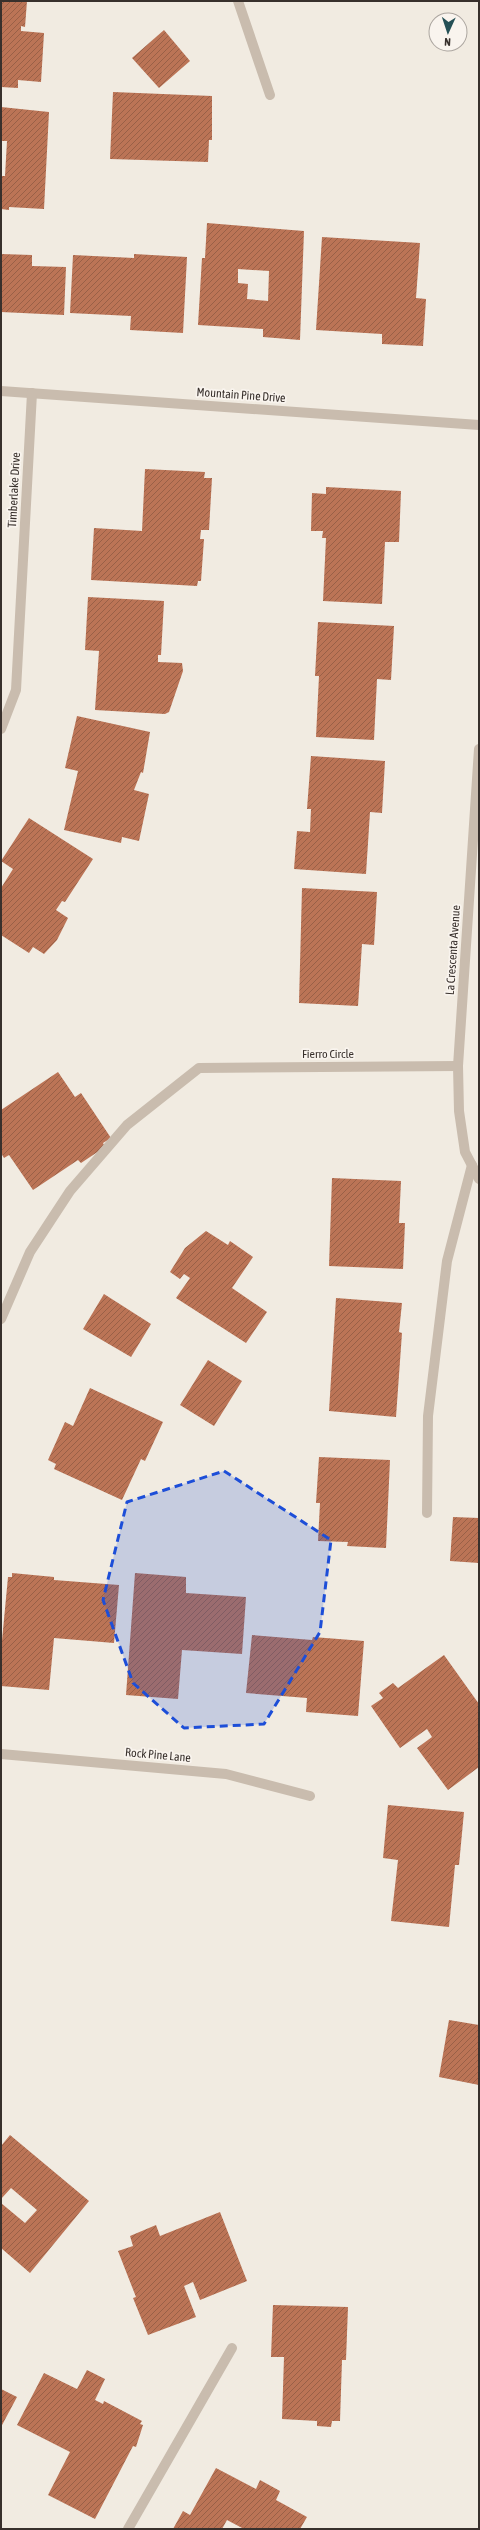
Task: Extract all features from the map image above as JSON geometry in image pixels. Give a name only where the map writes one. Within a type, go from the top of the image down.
[{"type":"street","points":[[238,1],[270,95]]},
{"type":"street","name":"Mountain Pine Drive","points":[[1,391],[32,392],[479,425]]},
{"type":"street","name":"Timberlake Drive","points":[[1,729],[16,690],[32,392]]},
{"type":"street","name":"La Crescenta Avenue","points":[[472,1164],[465,1152],[458,1111],[458,1066],[479,749]]},
{"type":"street","name":"Fierro Circle","points":[[1,1320],[30,1252],[70,1191],[127,1125],[198,1068],[458,1066]]},
{"type":"street","points":[[472,1164],[479,1179]]},
{"type":"street","points":[[427,1513],[428,1416],[446,1261],[472,1164]]},
{"type":"street","name":"Rock Pine Lane","points":[[1,1754],[226,1774],[310,1796]]},
{"type":"street","points":[[128,2529],[232,2348]]},
{"type":"highlighted area","points":[[224,1471],[331,1540],[320,1632],[264,1724],[184,1728],[133,1683],[103,1600],[127,1502]]},
{"type":"building","points":[[1,1],[27,1],[25,27],[21,26],[21,31],[44,33],[41,82],[18,80],[18,88],[1,87]]},
{"type":"building","points":[[164,30],[190,61],[159,88],[132,58]]},
{"type":"building","points":[[113,92],[212,96],[212,140],[209,140],[208,162],[110,159]]},
{"type":"building","points":[[1,107],[49,112],[44,209],[9,207],[9,210],[1,209],[1,176],[5,176],[7,141],[1,141]]},
{"type":"building","points":[[207,223],[304,231],[300,340],[263,337],[263,329],[198,325],[202,258],[205,258]],"holes":[[[238,269],[269,271],[268,301],[247,299],[248,284],[238,283]]]},
{"type":"building","points":[[322,237],[420,243],[416,298],[426,299],[423,346],[382,344],[382,334],[316,330]]},
{"type":"building","points":[[1,254],[32,255],[32,266],[66,267],[64,315],[1,312]]},
{"type":"building","points":[[134,254],[187,257],[183,333],[130,330],[131,316],[70,313],[73,255],[134,258]]},
{"type":"building","points":[[145,469],[205,472],[204,478],[212,478],[209,530],[201,530],[200,539],[204,539],[201,581],[198,581],[197,586],[91,580],[94,528],[142,531]]},
{"type":"building","points":[[326,487],[401,491],[399,542],[385,542],[382,604],[323,601],[326,538],[322,538],[323,531],[311,531],[312,493],[326,494]]},
{"type":"building","points":[[88,597],[164,601],[161,655],[158,655],[158,662],[182,663],[183,671],[169,712],[165,714],[95,710],[99,651],[85,650]]},
{"type":"building","points":[[318,622],[394,626],[391,680],[377,679],[374,740],[316,737],[319,676],[315,676]]},
{"type":"building","points":[[77,716],[150,732],[143,773],[141,772],[134,790],[149,794],[139,841],[122,837],[121,843],[64,830],[78,771],[65,768]]},
{"type":"building","points":[[311,756],[385,761],[382,813],[370,812],[366,874],[294,869],[297,831],[310,832],[311,809],[307,809]]},
{"type":"building","points":[[29,818],[93,859],[65,902],[62,901],[56,910],[68,918],[57,940],[44,954],[33,947],[29,953],[1,935],[1,888],[13,869],[1,861]]},
{"type":"building","points":[[302,888],[377,892],[374,945],[362,944],[358,1006],[299,1003]]},
{"type":"building","points":[[58,1072],[75,1097],[81,1093],[111,1138],[103,1143],[105,1147],[81,1163],[78,1160],[33,1190],[9,1155],[4,1158],[1,1153],[1,1110]]},
{"type":"building","points":[[332,1178],[401,1181],[399,1223],[405,1223],[403,1269],[329,1266]]},
{"type":"building","points":[[206,1231],[228,1245],[230,1241],[253,1257],[232,1288],[267,1312],[246,1343],[176,1298],[190,1278],[184,1274],[180,1279],[170,1272],[185,1248]]},
{"type":"building","points":[[104,1294],[151,1324],[131,1357],[83,1329]]},
{"type":"building","points":[[336,1298],[402,1303],[399,1332],[402,1333],[396,1417],[329,1411]]},
{"type":"building","points":[[208,1360],[242,1381],[214,1426],[180,1405]]},
{"type":"building","points":[[90,1388],[163,1422],[145,1461],[141,1459],[122,1500],[54,1469],[56,1464],[48,1460],[65,1422],[73,1426]]},
{"type":"building","points":[[319,1457],[390,1460],[386,1548],[347,1546],[348,1542],[318,1541],[320,1503],[316,1503]]},
{"type":"building","points":[[453,1517],[479,1518],[479,1563],[450,1561]]},
{"type":"building","points":[[12,1573],[54,1577],[54,1580],[119,1585],[114,1643],[54,1638],[49,1690],[1,1686],[1,1651],[8,1577],[12,1577]]},
{"type":"building","points":[[135,1573],[186,1577],[186,1593],[246,1597],[242,1654],[182,1650],[178,1699],[126,1695]]},
{"type":"building","points":[[252,1635],[312,1640],[313,1637],[364,1641],[358,1716],[306,1712],[307,1698],[246,1693]]},
{"type":"building","points":[[444,1655],[479,1704],[479,1767],[448,1790],[417,1748],[432,1737],[427,1729],[400,1748],[371,1706],[383,1698],[379,1693],[393,1683],[398,1688]]},
{"type":"building","points":[[388,1805],[464,1812],[459,1865],[455,1865],[449,1927],[391,1921],[398,1860],[383,1858]]},
{"type":"building","points":[[449,2020],[479,2025],[479,2085],[439,2077]]},
{"type":"building","points":[[10,2135],[89,2201],[30,2273],[1,2248],[1,2203],[25,2223],[37,2210],[11,2188],[1,2199],[1,2146]]},
{"type":"building","points":[[220,2212],[247,2281],[200,2300],[193,2282],[184,2286],[196,2317],[148,2335],[133,2298],[136,2297],[118,2251],[133,2246],[130,2236],[156,2225],[160,2236]]},
{"type":"building","points":[[273,2305],[348,2307],[346,2360],[342,2360],[340,2421],[332,2421],[331,2427],[317,2426],[317,2421],[282,2419],[284,2357],[271,2357]]},
{"type":"building","points":[[87,2370],[105,2379],[95,2400],[103,2404],[104,2401],[142,2421],[140,2424],[143,2425],[136,2447],[133,2446],[95,2519],[48,2495],[70,2452],[17,2425],[44,2373],[77,2389]]},
{"type":"building","points":[[1,2389],[17,2397],[1,2427]]},
{"type":"building","points":[[216,2468],[256,2489],[260,2480],[280,2491],[276,2500],[307,2517],[300,2529],[244,2529],[227,2520],[222,2529],[173,2529],[183,2511],[190,2515]]}]
